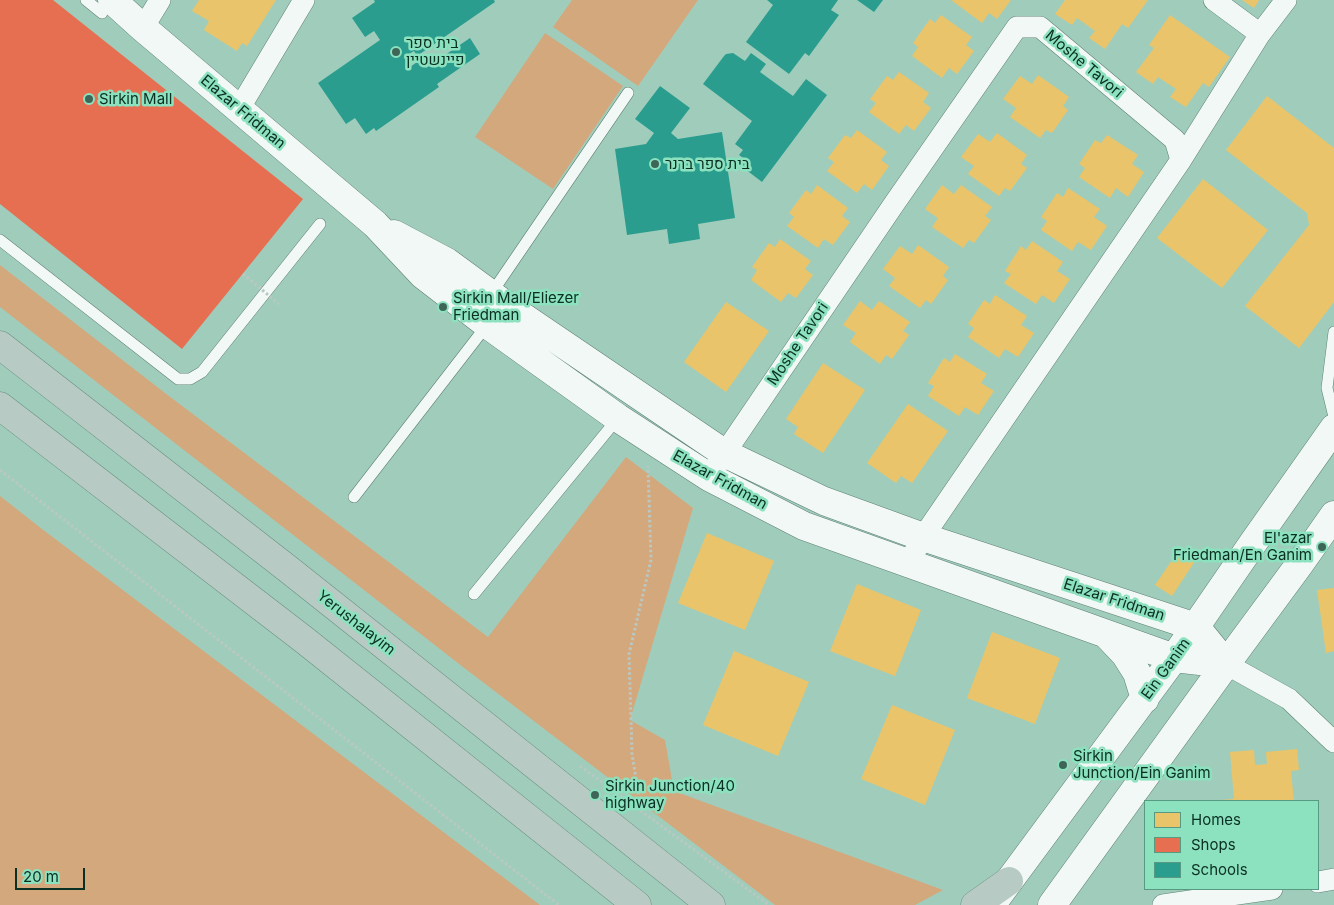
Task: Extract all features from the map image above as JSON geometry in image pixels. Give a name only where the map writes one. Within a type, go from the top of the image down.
[{"type":"highway","name":"Yerushalayim","points":[[0,345],[288,569],[711,905]]},
{"type":"highway","points":[[0,406],[303,639],[636,905]]},
{"type":"highway","points":[[975,905],[1009,881]]},
{"type":"street","points":[[143,28],[160,0]]},
{"type":"street","points":[[239,109],[304,0]]},
{"type":"street","points":[[1214,0],[1260,34]]},
{"type":"street","points":[[909,562],[923,537],[1181,160],[1260,34],[1286,0]]},
{"type":"street","name":"Elazar Fridman","points":[[107,7],[143,28],[375,224],[423,275],[488,325],[618,418],[709,477],[804,526],[1174,658],[1226,664]]},
{"type":"street","name":"Moshe Tavori","points":[[709,477],[1017,27],[1040,27],[1175,140],[1181,160]]},
{"type":"street","name":"Elazar Fridman","points":[[375,224],[447,262],[515,312],[724,453],[824,501],[923,537],[1196,627]]},
{"type":"street","name":"Ein Ganim","points":[[990,905],[1174,658],[1334,428]]},
{"type":"street","points":[[1052,905],[1334,515]]},
{"type":"street","points":[[1196,627],[1226,664],[1289,699],[1334,742]]},
{"type":"street","points":[[1104,632],[1125,654],[1137,673],[1144,699]]},
{"type":"street","points":[[1319,882],[1334,879]]},
{"type":"street","points":[[1164,905],[1265,890]]},
{"type":"lane","points":[[86,0],[107,7]]},
{"type":"lane","points":[[491,294],[628,93]]},
{"type":"lane","points":[[0,240],[178,379],[190,379],[202,372],[320,224]]},
{"type":"lane","points":[[354,498],[488,325]]},
{"type":"lane","points":[[1334,332],[1327,388],[1334,417]]},
{"type":"lane","points":[[474,594],[618,418]]},
{"type":"path","points":[[243,274],[279,304]]},
{"type":"path","points":[[641,810],[632,754],[629,654],[651,560],[647,437]]},
{"type":"path","points":[[0,470],[559,905]]},
{"type":"shaded area","points":[[572,0],[698,0],[638,86],[553,27]]},
{"type":"shaded area","points":[[545,33],[623,86],[553,189],[475,137]]},
{"type":"shaded area","points":[[0,265],[165,393],[488,637],[626,457],[693,508],[630,720],[665,740],[674,791],[943,890],[915,905],[775,905],[463,667],[0,307]]},
{"type":"shaded area","points":[[0,496],[42,529],[540,905],[0,905]]},
{"type":"building: Homes","points":[[199,0],[276,0],[247,46],[242,43],[237,51],[204,30],[209,21],[192,11]]},
{"type":"building: Homes","points":[[951,0],[1011,0],[997,19],[989,13],[982,23]]},
{"type":"building: Homes","points":[[1065,0],[1148,0],[1128,28],[1122,24],[1105,49],[1089,38],[1095,31],[1077,18],[1072,25],[1055,14]]},
{"type":"building: Homes","points":[[1242,0],[1259,0],[1254,8]]},
{"type":"building: Homes","points":[[941,15],[972,37],[966,45],[974,51],[957,74],[949,68],[942,78],[912,56],[918,47],[913,43],[930,19],[935,23]]},
{"type":"building: Homes","points":[[1170,15],[1230,57],[1209,87],[1203,83],[1186,107],[1170,97],[1176,89],[1158,77],[1153,84],[1136,72],[1154,48],[1149,45]]},
{"type":"building: Homes","points":[[899,72],[929,93],[923,102],[931,108],[914,131],[906,125],[899,134],[869,112],[876,103],[870,99],[887,76],[893,80]]},
{"type":"building: Homes","points":[[1038,75],[1069,97],[1063,106],[1068,110],[1052,133],[1046,130],[1040,138],[1010,117],[1016,108],[1003,99],[1020,76],[1032,84]]},
{"type":"building: Homes","points":[[1267,96],[1334,148],[1334,302],[1299,348],[1245,306],[1309,225],[1307,213],[1226,150]]},
{"type":"building: Homes","points":[[857,130],[887,152],[881,160],[889,166],[872,190],[864,184],[857,193],[827,171],[834,162],[828,158],[845,135],[851,138]]},
{"type":"building: Homes","points":[[997,133],[1027,155],[1021,164],[1027,168],[1010,191],[1005,188],[999,196],[968,174],[974,166],[961,157],[978,134],[990,142]]},
{"type":"building: Homes","points":[[1107,135],[1138,155],[1132,164],[1144,172],[1128,197],[1116,188],[1110,198],[1079,177],[1085,168],[1079,164],[1095,140],[1101,143]]},
{"type":"building: Homes","points":[[1203,179],[1268,230],[1222,288],[1157,238]]},
{"type":"building: Homes","points":[[817,185],[848,208],[842,216],[850,222],[833,245],[824,239],[818,248],[787,226],[794,217],[789,213],[806,190],[811,194]]},
{"type":"building: Homes","points":[[942,185],[954,194],[961,185],[992,207],[985,216],[991,220],[974,243],[969,240],[963,248],[932,227],[938,218],[925,209]]},
{"type":"building: Homes","points":[[1068,188],[1100,209],[1094,217],[1107,226],[1091,250],[1078,242],[1072,251],[1041,230],[1047,221],[1041,217],[1057,193],[1063,197]]},
{"type":"building: Homes","points":[[780,239],[811,261],[805,269],[813,275],[796,298],[788,293],[781,302],[751,280],[757,270],[752,267],[769,243],[775,247]]},
{"type":"building: Homes","points":[[1032,241],[1063,262],[1057,271],[1070,279],[1054,303],[1042,295],[1036,304],[1004,283],[1011,274],[1005,271],[1021,246],[1026,250]]},
{"type":"building: Homes","points":[[918,245],[949,267],[943,276],[948,280],[931,304],[926,300],[920,308],[889,286],[895,278],[883,269],[900,246],[912,254]]},
{"type":"building: Homes","points":[[995,295],[1027,316],[1021,325],[1034,333],[1018,357],[1005,349],[999,358],[968,337],[974,328],[968,324],[984,300],[990,304]]},
{"type":"building: Homes","points":[[860,301],[872,310],[879,301],[910,322],[903,331],[909,335],[892,359],[886,355],[880,364],[850,342],[856,333],[843,325]]},
{"type":"building: Homes","points":[[726,302],[769,331],[726,392],[684,362]]},
{"type":"building: Homes","points":[[955,354],[987,374],[981,383],[994,391],[978,415],[965,407],[959,416],[928,396],[934,386],[928,383],[944,358],[950,362]]},
{"type":"building: Homes","points":[[823,363],[865,390],[823,453],[794,434],[798,427],[786,419]]},
{"type":"building: Homes","points":[[908,404],[948,431],[912,483],[901,476],[896,483],[867,463]]},
{"type":"building: Homes","points":[[707,533],[774,561],[745,630],[678,603]]},
{"type":"building: Homes","points":[[1179,550],[1195,561],[1172,596],[1155,585]]},
{"type":"building: Homes","points":[[857,584],[921,610],[895,676],[830,651]]},
{"type":"building: Homes","points":[[1334,588],[1334,651],[1326,653],[1317,590]]},
{"type":"building: Homes","points":[[992,632],[1060,658],[1035,724],[967,698]]},
{"type":"building: Homes","points":[[734,651],[809,682],[778,756],[703,725]]},
{"type":"building: Homes","points":[[892,705],[955,730],[925,805],[861,779]]},
{"type":"building: Homes","points":[[1297,749],[1299,770],[1291,771],[1294,800],[1220,800],[1234,799],[1230,752],[1254,750],[1255,765],[1267,764],[1266,752]]},
{"type":"building: Shops","name":"Sirkin Mall","points":[[0,0],[53,0],[303,199],[182,349],[0,204]]},
{"type":"building: Schools","points":[[374,0],[494,0],[495,2],[417,56],[414,51],[404,57],[410,67],[420,60],[426,68],[470,38],[480,54],[437,84],[439,87],[376,131],[374,128],[366,134],[355,118],[346,124],[318,83],[380,40],[374,31],[365,37],[352,18],[375,2]]},
{"type":"building: Schools","points":[[767,0],[838,0],[831,10],[839,15],[809,56],[805,53],[789,74],[746,42],[773,5]]},
{"type":"building: Schools","points":[[857,0],[883,0],[874,12]]},
{"type":"building: Schools","points":[[733,53],[745,61],[751,53],[766,64],[760,72],[793,96],[806,79],[827,95],[762,182],[741,166],[746,160],[739,155],[743,150],[735,144],[752,121],[703,84],[724,56]]},
{"type":"building: Schools","points":[[660,86],[690,108],[671,133],[678,139],[722,132],[735,218],[698,224],[700,239],[669,244],[667,229],[627,235],[615,149],[646,144],[654,133],[635,119]]},
{"type":"place","name":"בית ספר פיינשטיין","points":[[396,52]]},
{"type":"place","name":"Sirkin Mall","points":[[89,99]]},
{"type":"place","name":"בית ספר ברנר","points":[[655,164]]},
{"type":"place","name":"Sirkin Mall/Eliezer Friedman","points":[[443,307]]},
{"type":"place","name":"El'azar Friedman/En Ganim","points":[[1322,547]]},
{"type":"place","name":"Sirkin Junction/Ein Ganim","points":[[1063,765]]},
{"type":"place","name":"Sirkin Junction/40 highway","points":[[595,795]]}]
